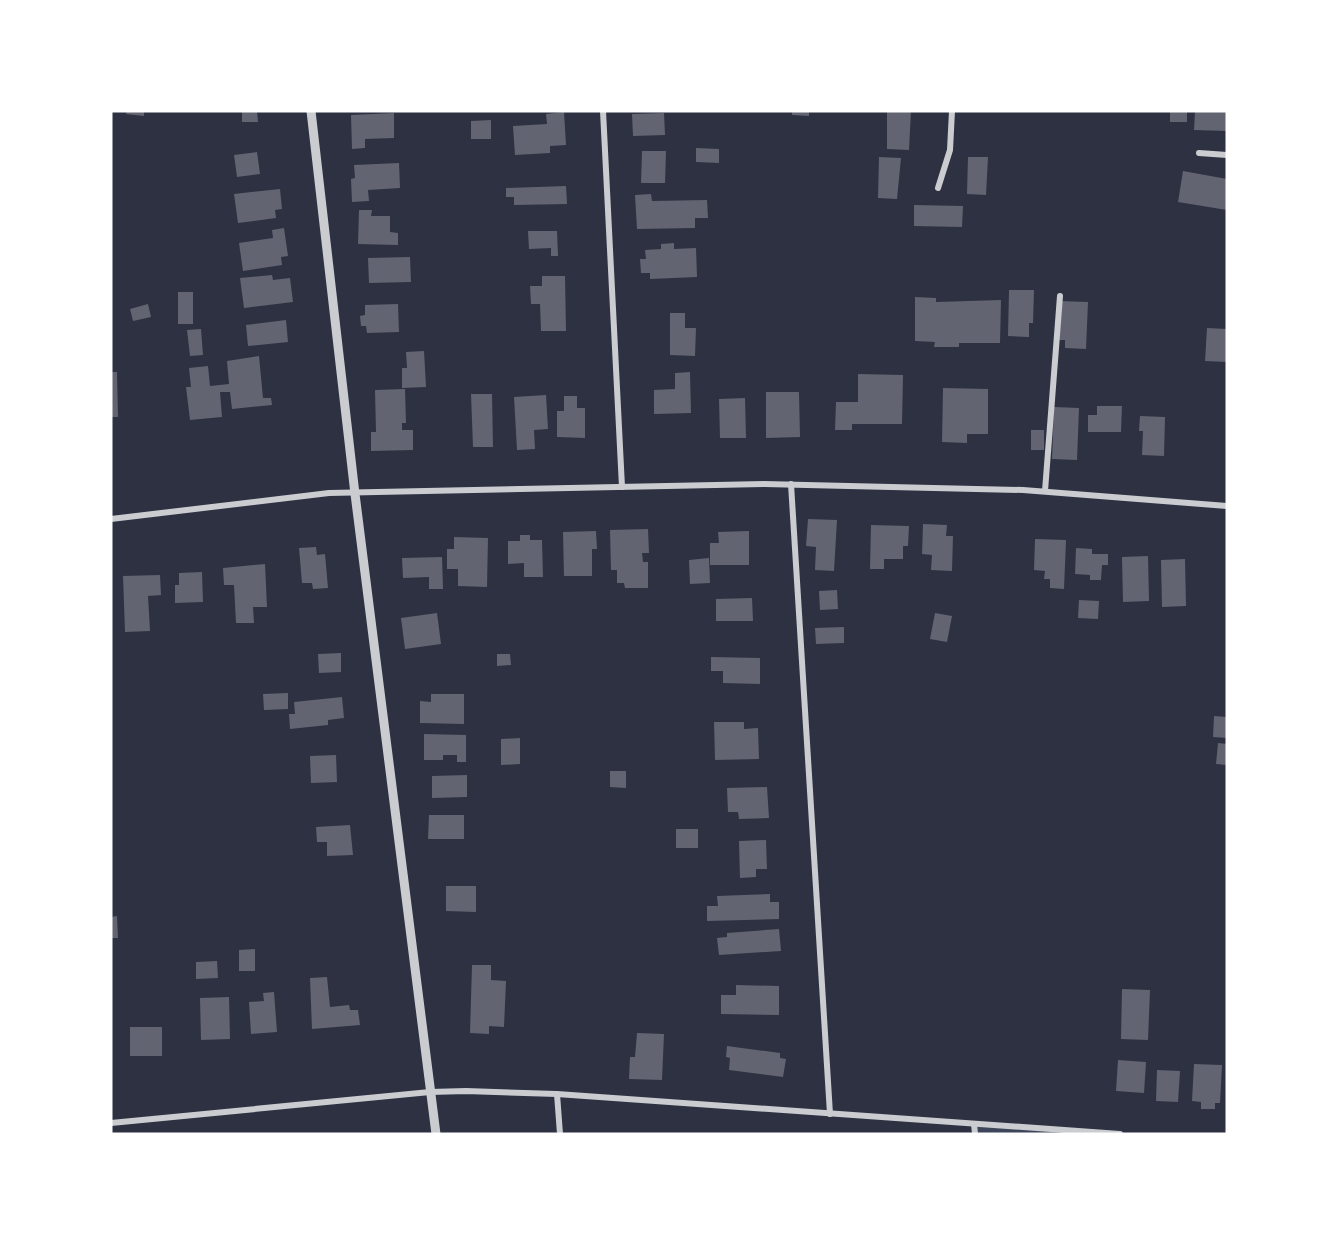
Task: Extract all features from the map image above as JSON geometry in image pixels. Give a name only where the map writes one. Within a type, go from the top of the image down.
[{"type":"street","points":[[311,111],[355,494],[436,1134]]},
{"type":"street","points":[[603,111],[622,487]]},
{"type":"street","points":[[938,188],[950,150],[952,111]]},
{"type":"street","points":[[1199,153],[1227,155]]},
{"type":"street","points":[[1045,491],[1060,296]]},
{"type":"street","points":[[111,519],[329,494],[791,484],[1045,491],[1227,506]]},
{"type":"street","points":[[791,484],[830,1114]]},
{"type":"street","points":[[111,1123],[466,1090],[557,1094],[1120,1134]]},
{"type":"street","points":[[557,1094],[560,1134]]},
{"type":"street","points":[[974,1124],[975,1134]]},
{"type":"shaded area","points":[[974,1124],[1120,1134],[975,1134]]},
{"type":"building","points":[[127,111],[144,111],[144,116],[126,114]]},
{"type":"building","points":[[242,111],[257,111],[258,122],[242,122]]},
{"type":"building","points":[[792,111],[809,111],[809,116],[792,115]]},
{"type":"building","points":[[887,111],[911,111],[909,150],[887,149]]},
{"type":"building","points":[[1170,111],[1187,111],[1187,122],[1170,122]]},
{"type":"building","points":[[1195,111],[1227,111],[1227,131],[1194,130]]},
{"type":"building","points":[[564,112],[566,145],[550,146],[550,153],[515,155],[513,126],[547,124],[546,114]]},
{"type":"building","points":[[394,113],[394,138],[365,139],[365,148],[352,149],[351,115]]},
{"type":"building","points":[[664,113],[665,135],[633,136],[632,114]]},
{"type":"building","points":[[491,120],[491,139],[471,139],[471,121]]},
{"type":"building","points":[[696,148],[719,149],[719,163],[696,162]]},
{"type":"building","points":[[642,151],[666,151],[665,183],[641,183]]},
{"type":"building","points":[[257,152],[260,174],[237,177],[234,155]]},
{"type":"building","points":[[879,157],[901,158],[897,199],[878,198]]},
{"type":"building","points":[[968,157],[988,157],[986,195],[967,194]]},
{"type":"building","points":[[399,163],[400,188],[368,190],[369,201],[352,202],[351,179],[355,178],[354,165]]},
{"type":"building","points":[[1183,171],[1227,179],[1227,210],[1178,202]]},
{"type":"building","points":[[566,186],[567,204],[514,205],[514,197],[506,197],[506,188]]},
{"type":"building","points":[[280,189],[282,209],[275,210],[276,218],[238,223],[234,194]]},
{"type":"building","points":[[651,194],[652,201],[707,200],[708,218],[695,218],[695,228],[637,229],[635,195]]},
{"type":"building","points":[[914,205],[963,206],[962,227],[914,226]]},
{"type":"building","points":[[359,210],[372,210],[371,216],[390,216],[390,232],[398,233],[398,245],[358,244]]},
{"type":"building","points":[[284,228],[288,256],[281,257],[282,265],[243,271],[239,243],[273,238],[272,230]]},
{"type":"building","points":[[528,231],[557,231],[558,256],[551,256],[551,248],[529,249]]},
{"type":"building","points":[[674,243],[674,249],[696,248],[697,277],[650,279],[650,273],[641,273],[640,259],[646,259],[645,250],[661,249],[661,244]]},
{"type":"building","points":[[410,257],[411,282],[369,283],[368,258]]},
{"type":"building","points":[[272,275],[273,280],[290,278],[293,302],[244,308],[240,278]]},
{"type":"building","points":[[542,276],[565,276],[566,331],[541,331],[540,304],[531,304],[530,286],[542,286]]},
{"type":"building","points":[[1009,290],[1034,290],[1033,323],[1029,323],[1029,337],[1008,336]]},
{"type":"building","points":[[178,292],[193,292],[193,324],[178,324]]},
{"type":"building","points":[[915,297],[936,298],[936,302],[1001,300],[1000,343],[959,343],[959,347],[934,347],[935,342],[915,341]]},
{"type":"building","points":[[1059,301],[1088,302],[1086,349],[1065,348],[1065,340],[1058,340]]},
{"type":"building","points":[[148,304],[151,317],[133,321],[130,309]]},
{"type":"building","points":[[398,304],[399,332],[367,333],[366,326],[361,326],[360,316],[365,315],[365,305]]},
{"type":"building","points":[[670,313],[685,313],[685,328],[696,328],[695,356],[670,355]]},
{"type":"building","points":[[286,320],[288,342],[248,346],[246,325]]},
{"type":"building","points":[[1207,328],[1227,329],[1227,362],[1205,361]]},
{"type":"building","points":[[201,329],[203,355],[190,356],[187,330]]},
{"type":"building","points":[[424,351],[426,387],[402,388],[402,368],[407,368],[406,352]]},
{"type":"building","points":[[259,356],[263,398],[271,398],[272,405],[232,409],[230,392],[220,392],[222,417],[190,420],[186,387],[191,387],[189,368],[208,366],[210,386],[229,384],[227,361]]},
{"type":"building","points":[[111,372],[117,372],[118,417],[111,417]]},
{"type":"building","points":[[690,372],[691,413],[654,414],[654,390],[675,389],[675,373]]},
{"type":"building","points":[[858,374],[903,375],[902,424],[852,424],[852,430],[835,430],[836,402],[858,402]]},
{"type":"building","points":[[943,388],[988,389],[988,434],[967,434],[967,443],[942,442]]},
{"type":"building","points":[[405,389],[406,423],[402,423],[402,430],[413,430],[413,450],[371,451],[371,432],[376,432],[375,390]]},
{"type":"building","points":[[766,392],[799,392],[800,437],[766,438]]},
{"type":"building","points":[[471,394],[492,394],[493,447],[473,447]]},
{"type":"building","points":[[546,395],[548,429],[534,430],[535,449],[517,450],[514,397]]},
{"type":"building","points":[[564,396],[577,396],[577,408],[585,408],[585,438],[557,437],[557,411],[564,411]]},
{"type":"building","points":[[745,398],[746,438],[720,438],[719,399]]},
{"type":"building","points":[[1097,406],[1122,406],[1121,432],[1088,432],[1088,415],[1097,415]]},
{"type":"building","points":[[1054,407],[1079,408],[1077,460],[1052,459]]},
{"type":"building","points":[[1140,416],[1165,417],[1164,456],[1142,455],[1143,431],[1139,431]]},
{"type":"building","points":[[1031,430],[1044,430],[1044,450],[1031,450]]},
{"type":"building","points":[[808,519],[837,520],[834,571],[815,570],[816,547],[806,546]]},
{"type":"building","points":[[923,524],[947,525],[946,536],[953,536],[952,571],[931,570],[932,555],[922,554]]},
{"type":"building","points":[[871,525],[909,526],[908,546],[903,546],[903,559],[884,559],[884,569],[870,569]]},
{"type":"building","points":[[648,529],[649,553],[642,553],[643,562],[648,562],[648,588],[625,588],[624,583],[617,583],[617,570],[611,570],[610,530]]},
{"type":"building","points":[[596,531],[597,549],[592,549],[592,576],[564,576],[563,532]]},
{"type":"building","points":[[749,531],[749,565],[710,565],[710,543],[719,543],[718,532]]},
{"type":"building","points":[[520,535],[530,535],[530,540],[542,540],[543,577],[524,577],[524,563],[508,564],[508,541],[520,541]]},
{"type":"building","points":[[454,537],[488,538],[487,587],[458,586],[458,569],[447,569],[447,549],[454,549]]},
{"type":"building","points":[[1035,539],[1066,540],[1064,589],[1050,588],[1050,579],[1044,579],[1045,571],[1034,570]]},
{"type":"building","points":[[316,547],[317,555],[325,554],[328,588],[313,589],[312,583],[302,583],[299,548]]},
{"type":"building","points":[[1076,548],[1092,549],[1092,554],[1108,554],[1108,565],[1102,565],[1101,580],[1090,580],[1090,575],[1075,574]]},
{"type":"building","points":[[1148,556],[1149,601],[1123,602],[1122,557]]},
{"type":"building","points":[[442,557],[443,589],[429,589],[429,577],[403,578],[402,558]]},
{"type":"building","points":[[709,558],[710,583],[690,584],[689,560]]},
{"type":"building","points":[[1185,559],[1186,606],[1162,607],[1161,560]]},
{"type":"building","points":[[265,564],[267,607],[253,607],[254,623],[236,623],[234,585],[224,585],[223,568]]},
{"type":"building","points":[[202,572],[203,602],[175,603],[175,585],[179,585],[179,573]]},
{"type":"building","points":[[160,575],[161,595],[148,596],[150,631],[125,632],[123,576]]},
{"type":"building","points":[[837,590],[838,609],[820,610],[819,591]]},
{"type":"building","points":[[752,598],[753,621],[716,621],[716,599]]},
{"type":"building","points":[[1079,600],[1099,601],[1098,619],[1078,618]]},
{"type":"building","points":[[437,613],[441,644],[405,649],[401,618]]},
{"type":"building","points":[[935,613],[952,616],[947,642],[930,639]]},
{"type":"building","points":[[844,627],[844,643],[816,644],[815,628]]},
{"type":"building","points":[[341,653],[341,672],[319,673],[318,654]]},
{"type":"building","points":[[497,654],[510,654],[511,665],[497,666]]},
{"type":"building","points":[[711,657],[760,658],[760,684],[723,683],[723,671],[711,671]]},
{"type":"building","points":[[288,693],[288,709],[264,710],[263,694]]},
{"type":"building","points":[[431,694],[464,694],[464,724],[420,723],[420,701],[431,702]]},
{"type":"building","points":[[342,697],[344,718],[328,720],[328,725],[290,729],[289,714],[295,714],[294,702]]},
{"type":"building","points":[[1214,716],[1227,717],[1227,738],[1213,737]]},
{"type":"building","points":[[714,722],[744,722],[744,729],[758,728],[759,759],[715,760]]},
{"type":"building","points":[[424,734],[466,735],[466,762],[457,762],[457,755],[443,755],[443,760],[424,760]]},
{"type":"building","points":[[520,738],[520,764],[501,765],[501,739]]},
{"type":"building","points":[[1218,743],[1227,744],[1227,765],[1216,764]]},
{"type":"building","points":[[336,755],[337,782],[311,783],[310,756]]},
{"type":"building","points":[[610,771],[626,771],[626,788],[610,787]]},
{"type":"building","points":[[467,775],[467,797],[432,798],[432,776]]},
{"type":"building","points":[[767,787],[769,818],[739,819],[738,812],[728,812],[727,788]]},
{"type":"building","points":[[429,815],[464,815],[464,839],[428,839]]},
{"type":"building","points":[[350,825],[353,855],[327,856],[327,842],[317,842],[316,827]]},
{"type":"building","points":[[676,829],[698,829],[698,848],[676,848]]},
{"type":"building","points":[[766,840],[767,869],[756,869],[756,877],[740,878],[739,841]]},
{"type":"building","points":[[446,886],[476,886],[476,912],[446,911]]},
{"type":"building","points":[[770,894],[770,902],[779,902],[779,919],[707,921],[707,906],[718,906],[717,896]]},
{"type":"building","points":[[117,916],[118,938],[111,938],[111,917]]},
{"type":"building","points":[[779,929],[781,951],[719,955],[717,938],[727,937],[727,933]]},
{"type":"building","points":[[255,949],[255,971],[239,971],[239,950]]},
{"type":"building","points":[[217,961],[218,978],[196,979],[196,962]]},
{"type":"building","points":[[472,965],[491,965],[491,980],[506,981],[504,1027],[489,1026],[489,1034],[470,1033]]},
{"type":"building","points":[[327,977],[330,1007],[349,1005],[350,1010],[358,1010],[360,1025],[312,1029],[310,978]]},
{"type":"building","points":[[736,985],[779,986],[779,1015],[721,1014],[721,995],[736,995]]},
{"type":"building","points":[[1122,989],[1150,990],[1148,1040],[1121,1039]]},
{"type":"building","points":[[274,992],[277,1032],[251,1034],[249,1002],[264,1001],[263,993]]},
{"type":"building","points":[[229,997],[230,1039],[201,1040],[200,998]]},
{"type":"building","points":[[130,1027],[162,1027],[162,1056],[130,1056]]},
{"type":"building","points":[[637,1033],[664,1034],[662,1080],[629,1079],[630,1057],[635,1057]]},
{"type":"building","points":[[727,1046],[780,1053],[780,1058],[786,1059],[783,1077],[729,1070],[730,1058],[726,1057]]},
{"type":"building","points":[[1118,1060],[1146,1062],[1144,1093],[1116,1091]]},
{"type":"building","points":[[1194,1064],[1222,1065],[1220,1103],[1215,1103],[1215,1109],[1201,1109],[1201,1102],[1192,1101]]},
{"type":"building","points":[[1157,1070],[1180,1071],[1178,1102],[1156,1101]]}]
